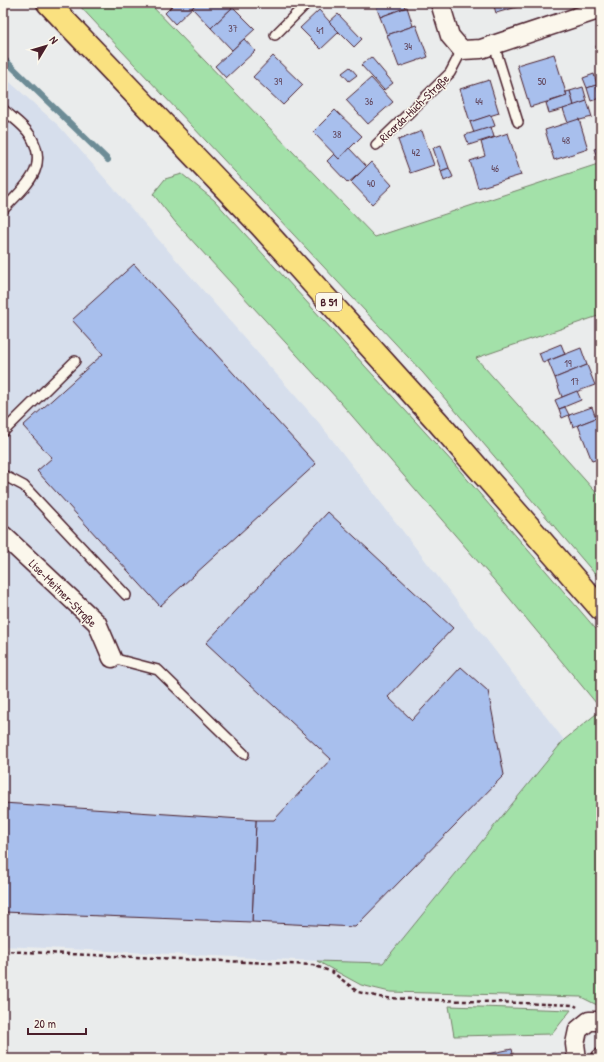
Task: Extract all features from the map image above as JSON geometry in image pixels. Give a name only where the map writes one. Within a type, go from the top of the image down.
[{"type":"main road","name":"B 51","points":[[48,3],[261,226],[437,421],[601,609]]},
{"type":"street","points":[[440,3],[450,36],[462,50],[481,49],[601,9]]},
{"type":"street","name":"Lise-Meitner-Straße","points":[[3,535],[97,623],[112,658]]},
{"type":"street","points":[[578,1059],[575,1044],[578,1030],[595,1021]]},
{"type":"lane","points":[[275,35],[307,3]]},
{"type":"lane","points":[[494,45],[518,122]]},
{"type":"lane","name":"Ricarda-Huch-Straße","points":[[376,145],[450,73],[462,50]]},
{"type":"lane","points":[[3,109],[30,134],[38,157],[35,174],[3,210]]},
{"type":"lane","points":[[3,432],[74,361]]},
{"type":"lane","points":[[3,468],[3,475],[24,486],[126,595]]},
{"type":"lane","points":[[112,658],[158,670],[244,754]]},
{"type":"path","points":[[3,951],[313,965],[332,972],[358,992],[384,998],[574,1005],[595,1021]]},
{"type":"shaded area","points":[[3,76],[59,126],[320,424],[564,740],[383,964],[3,946]]},
{"type":"green space","points":[[77,3],[149,3],[375,237],[601,163],[601,315],[476,358],[601,498],[601,581],[423,373]]},
{"type":"green space","points":[[182,174],[214,200],[455,465],[601,635],[601,709],[506,594],[340,402],[176,223],[153,194],[165,179]]},
{"type":"green space","points":[[601,710],[601,1007],[581,997],[390,992],[361,985],[317,961],[383,963],[564,740]]},
{"type":"green space","points":[[449,1006],[571,1010],[552,1034],[454,1036]]},
{"type":"building","points":[[175,3],[197,3],[175,24],[165,13]]},
{"type":"building","points":[[197,3],[230,3],[233,7],[211,28],[192,8]]},
{"type":"building","points":[[375,3],[404,3],[405,8],[380,17]]},
{"type":"building","points":[[493,3],[516,3],[517,7],[496,13]]},
{"type":"building","points":[[233,7],[255,29],[232,50],[211,28]]},
{"type":"building","points":[[407,7],[413,26],[387,35],[380,17]]},
{"type":"building","points":[[319,10],[339,32],[321,49],[300,28]]},
{"type":"building","points":[[338,14],[362,39],[354,47],[329,22]]},
{"type":"building","points":[[416,25],[428,57],[399,67],[387,35]]},
{"type":"building","points":[[244,39],[255,51],[226,78],[215,66]]},
{"type":"building","points":[[601,44],[601,64],[596,46]]},
{"type":"building","points":[[554,54],[567,96],[530,107],[517,65]]},
{"type":"building","points":[[273,56],[303,85],[283,105],[253,77]]},
{"type":"building","points":[[371,57],[393,83],[384,90],[361,65]]},
{"type":"building","points":[[350,67],[357,75],[349,81],[342,73]]},
{"type":"building","points":[[594,74],[597,85],[587,88],[583,78]]},
{"type":"building","points":[[371,78],[393,102],[368,124],[346,100]]},
{"type":"building","points":[[489,80],[499,113],[470,122],[460,89]]},
{"type":"building","points":[[596,85],[600,98],[591,101],[587,88]]},
{"type":"building","points":[[583,87],[587,101],[574,106],[570,91]]},
{"type":"building","points":[[570,91],[574,106],[549,113],[546,103],[567,96],[566,92]]},
{"type":"building","points":[[587,101],[592,117],[568,123],[563,109]]},
{"type":"building","points":[[335,110],[362,136],[339,159],[313,132]]},
{"type":"building","points":[[491,115],[495,126],[474,133],[470,122]]},
{"type":"building","points":[[579,119],[588,149],[554,160],[545,130]]},
{"type":"building","points":[[491,127],[494,137],[469,145],[465,135]]},
{"type":"building","points":[[422,131],[434,165],[410,173],[398,140]]},
{"type":"building","points":[[508,133],[521,175],[478,188],[470,161],[485,156],[481,142]]},
{"type":"building","points":[[441,145],[449,168],[441,171],[433,148]]},
{"type":"building","points":[[601,147],[601,156],[597,157],[594,149]]},
{"type":"building","points":[[349,148],[367,167],[348,183],[327,161],[334,154],[339,159]]},
{"type":"building","points":[[371,162],[392,185],[372,204],[351,182]]},
{"type":"building","points":[[449,168],[453,177],[444,181],[441,171]]},
{"type":"building","points":[[134,264],[316,464],[160,606],[37,471],[52,458],[23,426],[103,354],[72,320]]},
{"type":"building","points":[[561,344],[565,354],[543,363],[539,353]]},
{"type":"building","points":[[581,348],[587,365],[555,378],[548,361]]},
{"type":"building","points":[[587,365],[595,385],[562,397],[555,378]]},
{"type":"building","points":[[577,391],[581,400],[559,409],[555,400]]},
{"type":"building","points":[[565,407],[569,415],[562,418],[559,409]]},
{"type":"building","points":[[592,407],[596,418],[573,427],[569,415]]},
{"type":"building","points":[[601,416],[601,458],[592,461],[578,425]]},
{"type":"building","points":[[328,512],[453,628],[388,697],[412,720],[461,667],[488,691],[504,775],[355,927],[252,922],[256,820],[274,820],[331,759],[206,643]]},
{"type":"building","points":[[3,803],[256,820],[252,922],[3,912]]},
{"type":"building","points":[[512,1049],[514,1059],[484,1059],[483,1055]]},
{"type":"waterway","points":[[3,58],[108,160]]}]
